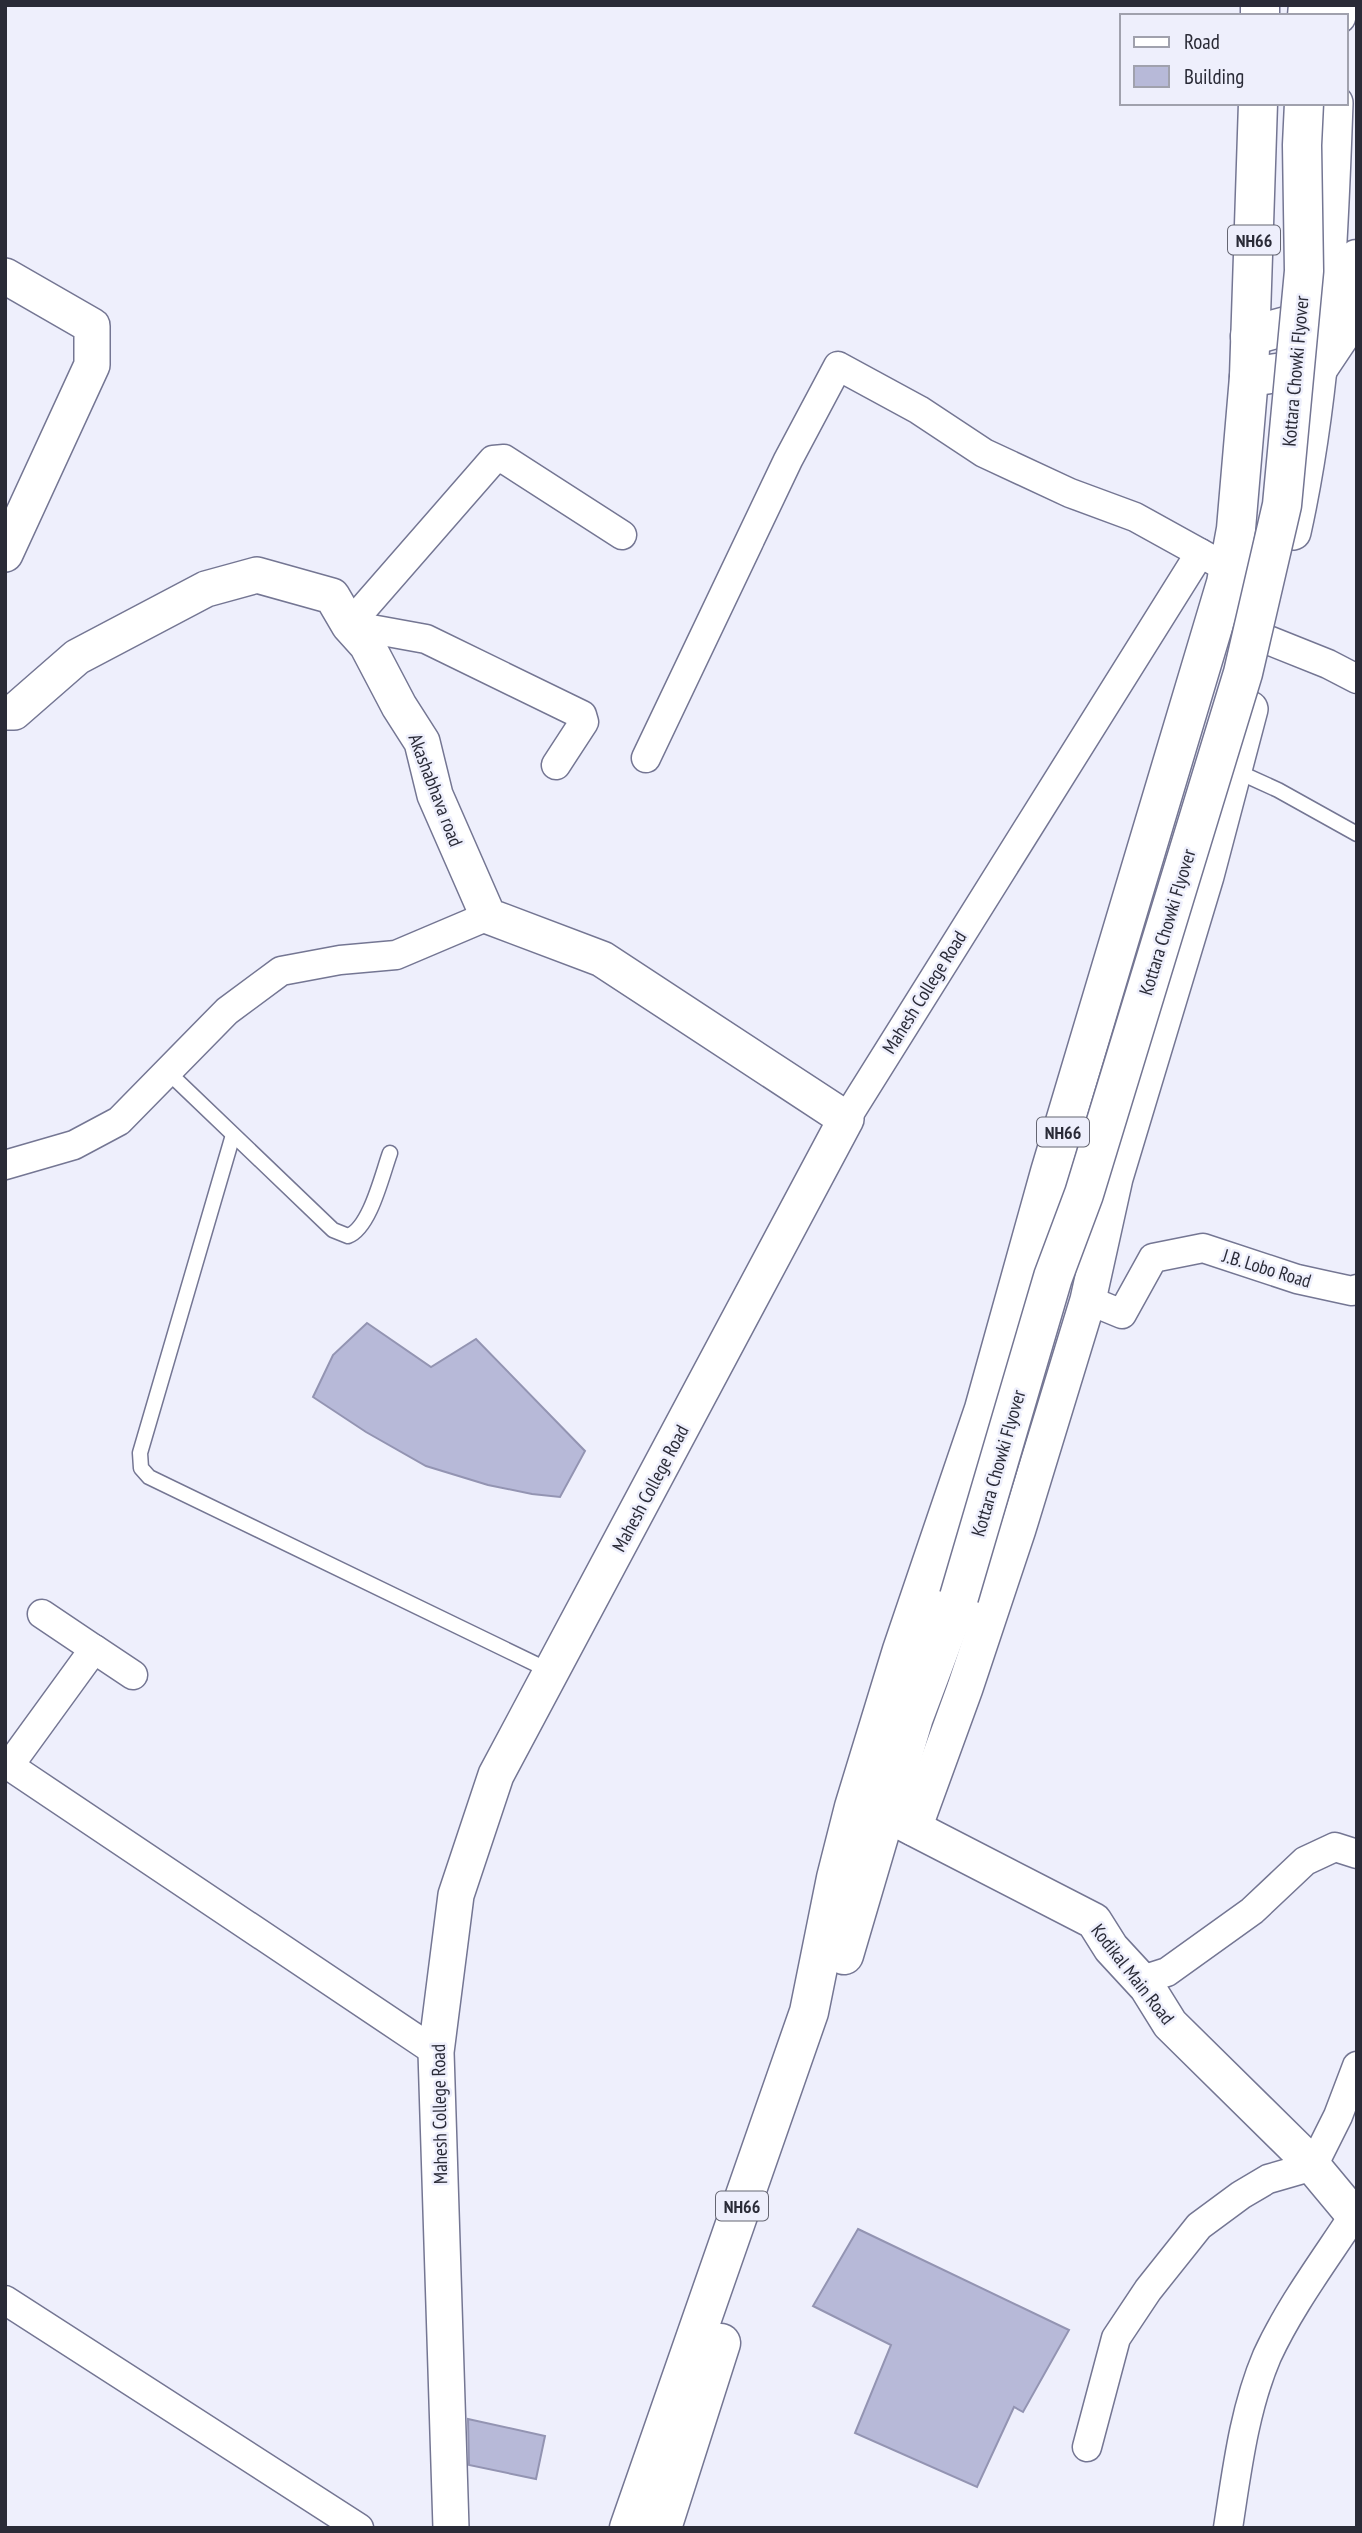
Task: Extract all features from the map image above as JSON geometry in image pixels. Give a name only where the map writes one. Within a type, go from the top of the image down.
[{"type":"main road","name":"NH66","points":[[662,2528],[821,2039],[885,1816],[902,1650],[984,1409],[1051,1172],[1154,829],[1215,561],[1236,529],[1249,377],[1258,105]]},
{"type":"main road","name":"Kottara Chowki Flyover","points":[[885,1816],[914,1717],[959,1597],[1053,1277],[1084,1194],[1243,673],[1282,505],[1304,271],[1304,105]]},
{"type":"main road","points":[[1249,377],[1319,367],[1357,260]]},
{"type":"main road","points":[[1250,336],[1340,313]]},
{"type":"main road","name":"NH66","points":[[629,2528],[809,2012],[836,1878],[885,1816]]},
{"type":"street","points":[[1335,105],[1331,218],[1340,313]]},
{"type":"street","points":[[5,276],[92,326],[92,365],[5,554]]},
{"type":"street","points":[[646,758],[788,460],[838,366],[919,410],[984,453],[1070,493],[1135,517],[1215,561]]},
{"type":"street","points":[[885,1816],[965,1688],[1018,1529],[1088,1300],[1115,1178],[1206,876],[1268,640],[1306,473],[1319,367]]},
{"type":"street","points":[[349,625],[494,460],[504,459],[622,535]]},
{"type":"street","name":"Mahesh College Road","points":[[451,2528],[436,2052],[456,1895],[496,1775],[846,1119],[1215,561]]},
{"type":"street","name":"Akashabhava road","points":[[5,712],[14,712],[77,657],[206,589],[257,575],[332,596],[349,625],[367,645],[399,706],[422,742],[435,795],[488,916]]},
{"type":"street","points":[[349,625],[426,639],[582,715],[584,722],[556,765]]},
{"type":"street","points":[[1268,640],[1357,679]]},
{"type":"street","points":[[5,1165],[74,1144],[119,1121],[227,1011],[281,971],[340,960],[396,955],[488,916],[601,959],[846,1119]]},
{"type":"street","name":"J.B. Lobo Road","points":[[1088,1300],[1122,1314],[1153,1258],[1203,1248],[1297,1279],[1355,1291]]},
{"type":"street","points":[[42,1614],[133,1675]]},
{"type":"street","points":[[94,1649],[7,1765],[436,2052]]},
{"type":"street","name":"Kodikal Main Road","points":[[885,1816],[1094,1921],[1111,1948],[1142,1980],[1170,2024],[1313,2166],[1355,2217]]},
{"type":"street","points":[[1142,1980],[1167,1972],[1242,1918],[1306,1861],[1335,1847],[1357,1854]]},
{"type":"street","points":[[1087,2448],[1116,2338],[1148,2290],[1199,2226],[1268,2179],[1313,2166],[1338,2116],[1357,2066]]},
{"type":"street","points":[[1228,2528],[1244,2431],[1266,2358],[1292,2307],[1355,2217]]},
{"type":"street","points":[[5,2300],[359,2528]]},
{"type":"lane","points":[[1234,770],[1278,790],[1357,834]]},
{"type":"lane","points":[[168,1072],[333,1230],[348,1236],[357,1233],[365,1221],[390,1153]]},
{"type":"lane","points":[[233,1135],[139,1453],[141,1468],[149,1478],[551,1672]]},
{"type":"building","points":[[367,1323],[431,1367],[476,1339],[585,1451],[560,1497],[488,1485],[426,1466],[366,1432],[313,1397],[333,1355]]},
{"type":"building","points":[[858,2229],[1069,2330],[1023,2412],[1014,2407],[977,2487],[855,2433],[891,2345],[813,2306]]},
{"type":"building","points":[[468,2419],[545,2436],[536,2479],[469,2465]]}]
